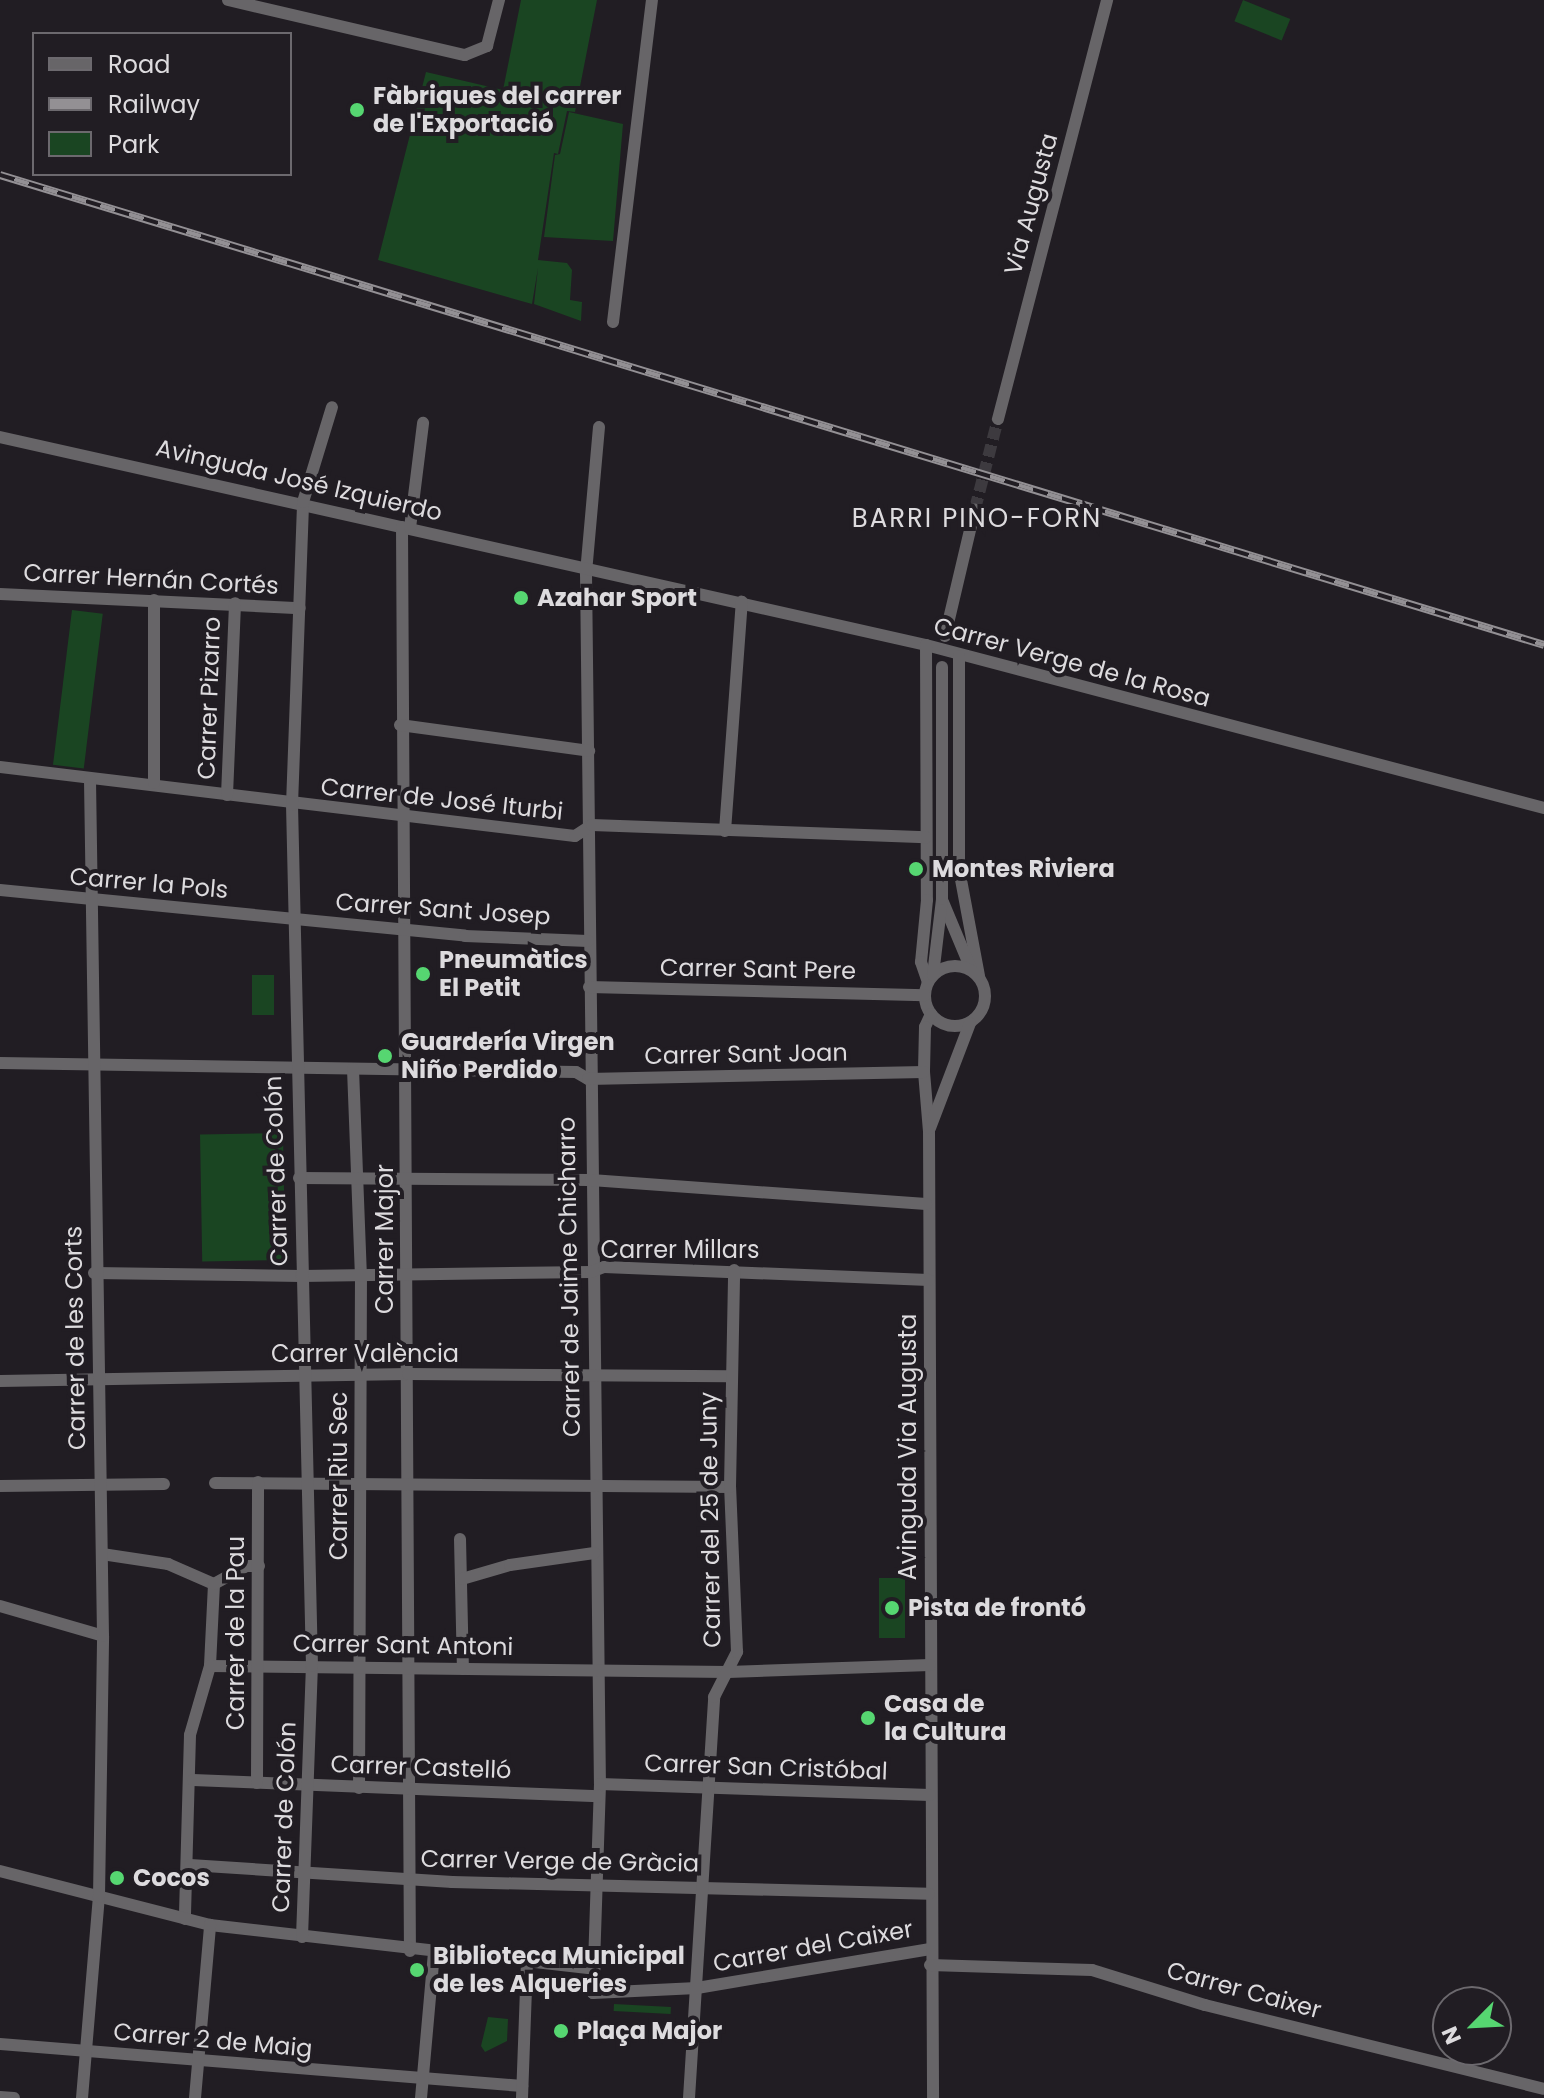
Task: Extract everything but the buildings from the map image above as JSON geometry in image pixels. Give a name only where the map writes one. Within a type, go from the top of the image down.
[{"type":"street","points":[[228,0],[465,55],[487,46],[499,0]]},
{"type":"street","points":[[613,322],[652,0]]},
{"type":"street","name":"Via Augusta","points":[[998,419],[1107,0]]},
{"type":"street","name":"Carrer de Colón","points":[[302,1937],[312,1666],[307,1375],[295,1069],[292,805],[303,502],[332,407]]},
{"type":"street","name":"Carrer Major","points":[[410,1951],[408,1177],[400,725],[406,528],[423,423]]},
{"type":"street","name":"Carrer de Jaime Chicharro","points":[[594,1969],[600,1790],[588,1079],[592,825],[586,573],[599,427]]},
{"type":"street","name":"Avinguda José Izquierdo","points":[[0,437],[572,562],[586,573]]},
{"type":"street","points":[[945,636],[975,509]]},
{"type":"street","name":"Carrer Verge de la Rosa","points":[[586,573],[742,602],[926,645],[1544,808]]},
{"type":"street","name":"Carrer Hernán Cortés","points":[[0,594],[300,608]]},
{"type":"street","points":[[154,600],[154,783]]},
{"type":"street","points":[[725,831],[742,602]]},
{"type":"street","name":"Carrer Pizarro","points":[[227,795],[235,603]]},
{"type":"street","points":[[926,645],[926,837],[921,962],[928,984],[931,1014],[956,1026],[970,1023],[984,1001],[942,899]]},
{"type":"street","points":[[959,656],[959,869],[975,973]]},
{"type":"street","points":[[928,984],[942,899],[942,667]]},
{"type":"street","points":[[400,725],[589,751]]},
{"type":"street","name":"Carrer de José Iturbi","points":[[0,767],[90,779],[154,783],[292,805],[575,836],[592,825],[926,837]]},
{"type":"street","name":"Carrer de les Corts","points":[[82,2098],[99,1897],[103,1636],[94,1273],[90,779]]},
{"type":"street","name":"Carrer la Pols","points":[[0,890],[295,919]]},
{"type":"street","name":"Carrer Sant Josep","points":[[295,919],[588,941]]},
{"type":"street","points":[[928,984],[951,965],[975,973]]},
{"type":"street","name":"Carrer Sant Pere","points":[[589,987],[928,984]]},
{"type":"street","name":"Avinguda Via Augusta","points":[[931,1014],[925,1027],[924,1072],[929,1131],[926,1204],[929,1280],[929,1949],[933,2098]]},
{"type":"street","name":"Avinguda Via Augusta","points":[[929,1131],[970,1023]]},
{"type":"street","name":"Carrer Sant Joan","points":[[0,1063],[576,1072],[588,1079],[924,1072]]},
{"type":"street","name":"Carrer Riu Sec","points":[[353,1069],[361,1273],[359,1788]]},
{"type":"street","points":[[299,1178],[358,1176],[591,1180],[926,1204]]},
{"type":"street","name":"Carrer Millars","points":[[94,1273],[301,1276],[591,1272],[604,1267],[929,1280]]},
{"type":"street","name":"Carrer del 25 de Juny","points":[[689,2098],[714,1697],[737,1652],[729,1376],[734,1270]]},
{"type":"street","name":"Carrer València","points":[[0,1381],[408,1374],[729,1376]]},
{"type":"street","name":"Carrer de la Pau","points":[[257,1783],[261,1665],[258,1482]]},
{"type":"street","points":[[215,1483],[730,1487]]},
{"type":"street","points":[[0,1486],[164,1484]]},
{"type":"street","points":[[460,1539],[463,1669]]},
{"type":"street","points":[[462,1579],[510,1565],[594,1553]]},
{"type":"street","points":[[102,1554],[168,1564],[214,1584]]},
{"type":"street","points":[[214,1584],[246,1566],[259,1566]]},
{"type":"street","points":[[185,1919],[193,1780],[190,1735],[210,1666],[214,1584]]},
{"type":"street","points":[[0,1606],[103,1636]]},
{"type":"street","name":"Carrer Sant Antoni","points":[[210,1666],[409,1669],[596,1667],[728,1672],[930,1665]]},
{"type":"street","name":"Carrer Castelló","points":[[193,1780],[359,1788],[600,1790]]},
{"type":"street","name":"Carrer San Cristóbal","points":[[600,1790],[707,1786],[930,1795]]},
{"type":"street","name":"Carrer Verge de Gràcia","points":[[190,1865],[305,1876],[598,1887],[702,1886],[929,1894]]},
{"type":"street","points":[[0,1871],[210,1925],[557,1968],[594,1969]]},
{"type":"street","points":[[195,2098],[210,1925]]},
{"type":"street","name":"Carrer del Caixer","points":[[594,1969],[593,1993],[609,1994],[697,1988],[929,1949]]},
{"type":"street","points":[[421,2098],[434,1953]]},
{"type":"street","points":[[423,2079],[522,2092],[527,1964]]},
{"type":"street","name":"Carrer Caixer","points":[[930,1965],[1092,1970],[1205,2005],[1544,2089]]},
{"type":"street","name":"Carrer 2 de Maig","points":[[0,2044],[423,2079]]},
{"type":"street","points":[[0,2097],[14,2098]]},
{"type":"green space","points":[[521,0],[597,0],[575,112],[567,111],[558,154],[554,153],[538,260],[567,263],[572,270],[570,300],[582,302],[581,321],[534,304],[538,268],[532,304],[378,260],[426,72],[503,90]]},
{"type":"green space","points":[[1243,0],[1290,19],[1282,40],[1234,21]]},
{"type":"green space","points":[[569,112],[623,124],[613,241],[544,237],[555,155],[560,154]]},
{"type":"green space","points":[[72,610],[103,614],[84,769],[53,765]]},
{"type":"green space","points":[[252,975],[274,975],[274,1015],[252,1015]]},
{"type":"green space","points":[[283,1133],[285,1260],[202,1261],[200,1134]]},
{"type":"green space","name":"Pista de frontó","points":[[879,1578],[905,1578],[905,1638],[879,1638]]},
{"type":"green space","points":[[614,2004],[671,2007],[671,2014],[614,2011]]},
{"type":"green space","points":[[488,2017],[508,2019],[507,2041],[485,2052],[481,2046]]},
{"type":"tunnel","points":[[975,509],[998,419]]},
{"type":"railway","points":[[0,175],[1544,645]]},
{"type":"place","name":"Fàbriques del carrer de l'Exportació","points":[[357,110]]},
{"type":"place","name":"Azahar Sport","points":[[521,598]]},
{"type":"place","name":"Montes Riviera","points":[[916,869]]},
{"type":"place","name":"Pneumàtics El Petit","points":[[423,974]]},
{"type":"place","name":"Guardería Virgen Niño Perdido","points":[[385,1056]]},
{"type":"place","name":"Pista de frontó","points":[[892,1608]]},
{"type":"place","name":"Casa de la Cultura","points":[[868,1718]]},
{"type":"place","name":"Cocos","points":[[117,1878]]},
{"type":"place","name":"Biblioteca Municipal de les Alqueries","points":[[417,1970]]},
{"type":"place","name":"Plaça Major","points":[[561,2031]]},
{"type":"district","name":"BARRI PINO-FORN","points":[[977,519]]}]
